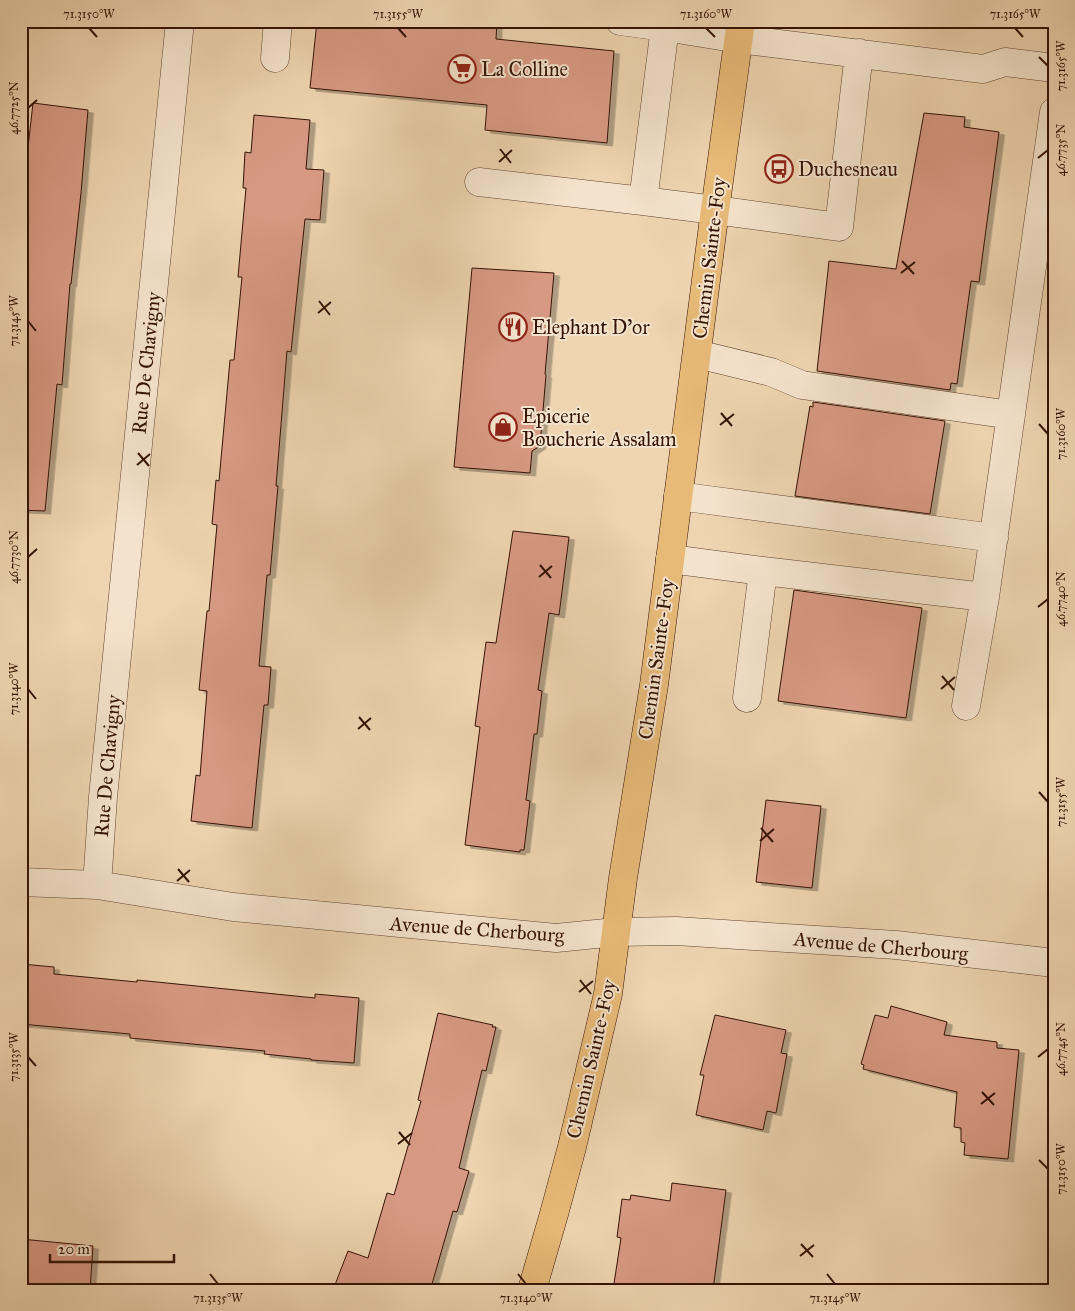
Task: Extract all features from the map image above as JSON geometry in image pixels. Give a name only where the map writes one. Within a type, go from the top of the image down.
[{"type":"main road","name":"Chemin Sainte-Foy","points":[[532,1290],[569,1156],[608,994],[623,878],[654,685],[740,30]]},
{"type":"street","name":"Rue De Chavigny","points":[[97,885],[103,797],[180,21]]},
{"type":"street","points":[[275,58],[278,21]]},
{"type":"street","points":[[620,21],[740,30],[859,53],[983,69],[1005,62],[1054,68]]},
{"type":"street","points":[[643,201],[665,24]]},
{"type":"street","points":[[479,182],[839,227],[859,53]]},
{"type":"street","points":[[966,706],[986,597],[1054,112]]},
{"type":"street","points":[[697,354],[771,372],[802,385],[1011,415]]},
{"type":"street","points":[[678,496],[994,538]]},
{"type":"street","points":[[670,559],[986,597]]},
{"type":"street","points":[[747,698],[763,571]]},
{"type":"street","name":"Avenue de Cherbourg","points":[[21,882],[97,885],[233,907],[556,938],[616,932],[676,931],[896,945],[1054,963]]},
{"type":"building","name":"La Colline","points":[[317,21],[497,21],[496,39],[614,51],[607,143],[485,130],[487,105],[310,88]]},
{"type":"building","points":[[33,103],[88,110],[81,193],[70,284],[62,385],[57,384],[45,511],[21,510],[21,210]]},
{"type":"building","points":[[924,113],[965,117],[964,127],[999,132],[979,282],[971,281],[957,384],[951,383],[950,390],[817,371],[829,261],[896,269]]},
{"type":"building","points":[[254,115],[310,120],[306,169],[324,170],[320,220],[305,219],[291,352],[287,351],[276,486],[278,486],[270,575],[267,575],[259,666],[271,667],[268,705],[264,705],[252,828],[191,821],[196,775],[200,776],[207,691],[199,690],[217,525],[212,524],[216,480],[219,481],[230,360],[234,360],[242,277],[238,277],[246,188],[243,188],[245,152],[251,153]]},
{"type":"building","points":[[472,268],[554,273],[540,446],[532,451],[530,473],[454,467]]},
{"type":"building","points":[[813,402],[945,421],[930,514],[795,496],[810,406],[813,407]]},
{"type":"building","points":[[513,531],[569,537],[559,615],[549,613],[538,690],[542,691],[537,734],[534,734],[526,800],[530,801],[524,850],[520,850],[520,852],[465,845],[480,727],[475,726],[486,642],[496,643]]},
{"type":"building","points":[[794,590],[922,608],[906,718],[778,701]]},
{"type":"building","points":[[766,800],[821,806],[812,888],[756,882]]},
{"type":"building","points":[[21,964],[54,967],[54,974],[137,982],[137,980],[315,998],[315,994],[359,998],[354,1063],[264,1054],[265,1051],[130,1038],[130,1034],[21,1024]]},
{"type":"building","points":[[891,1006],[947,1022],[944,1035],[997,1042],[997,1048],[1019,1050],[1008,1159],[964,1155],[965,1143],[961,1142],[961,1128],[954,1127],[957,1092],[863,1069],[864,1065],[861,1064],[875,1015],[888,1018]]},
{"type":"building","points":[[438,1013],[496,1027],[486,1071],[482,1070],[459,1168],[469,1171],[457,1212],[453,1211],[432,1284],[442,1288],[442,1290],[333,1290],[348,1251],[368,1258],[387,1193],[394,1195],[421,1101],[418,1100]]},
{"type":"building","points":[[715,1015],[786,1030],[781,1053],[787,1054],[776,1113],[767,1111],[763,1130],[696,1115],[704,1075],[700,1075]]},
{"type":"building","points":[[672,1183],[726,1190],[713,1290],[613,1290],[621,1238],[617,1237],[622,1199],[630,1200],[631,1195],[670,1201]]},
{"type":"building","points":[[21,1239],[93,1246],[90,1290],[21,1290]]},
{"type":"place","name":"La Colline","points":[[462,69]]},
{"type":"place","name":"Duchesneau","points":[[779,169]]},
{"type":"place","name":"Elephant D’or","points":[[513,327]]},
{"type":"place","name":"Epicerie Boucherie Assalam","points":[[503,427]]}]
